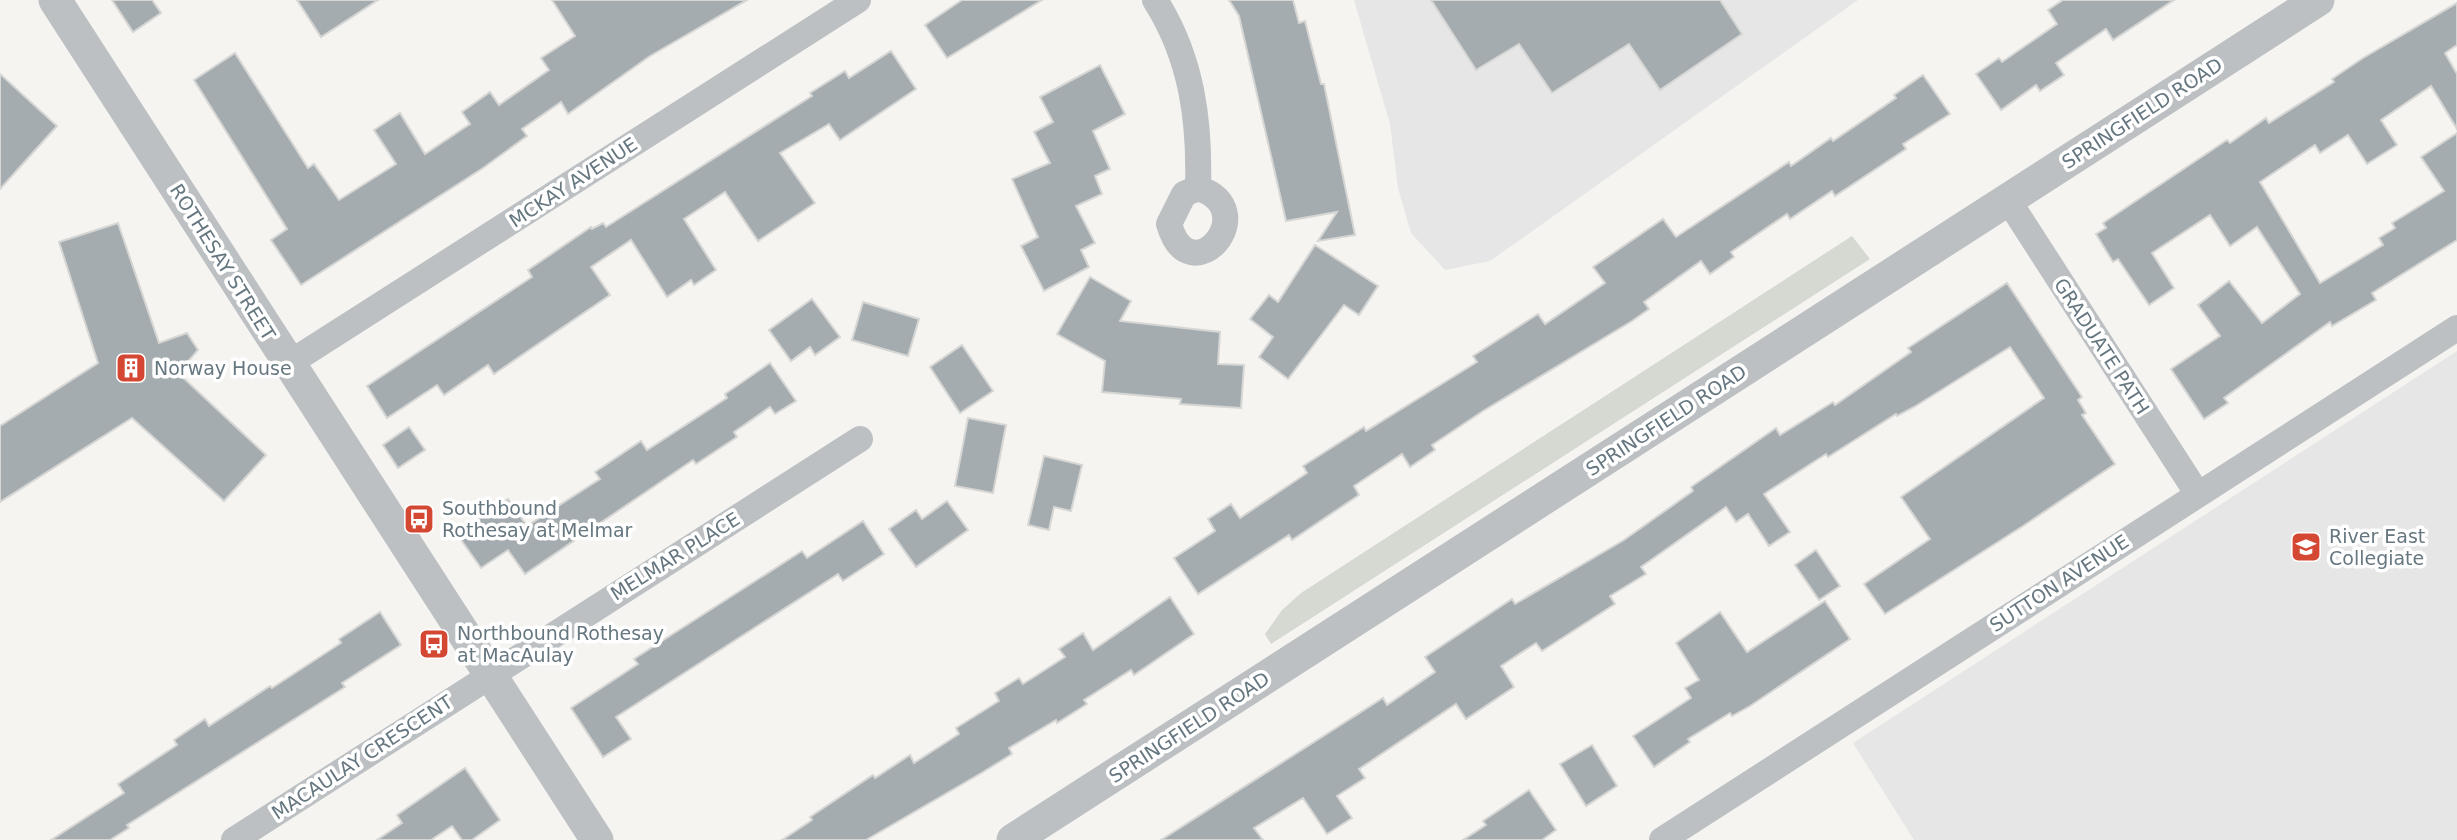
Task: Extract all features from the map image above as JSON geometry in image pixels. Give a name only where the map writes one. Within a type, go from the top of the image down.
[{"type":"street","name":"ROTHESAY STREET","points":[[55,0],[597,840]]},
{"type":"street","name":"MCKAY AVENUE","points":[[288,364],[858,0]]},
{"type":"street","points":[[1155,0],[1171,27],[1188,72],[1197,120],[1198,188]]},
{"type":"street","name":"SPRINGFIELD ROAD","points":[[1013,840],[2318,0]]},
{"type":"street","name":"GRADUATE PATH","points":[[2008,200],[2197,493]]},
{"type":"street","name":"SUTTON AVENUE","points":[[1662,840],[2457,328]]},
{"type":"street","name":"MELMAR PLACE","points":[[490,675],[860,439]]},
{"type":"street","name":"MACAULAY CRESCENT","points":[[234,840],[490,675]]},
{"type":"shaded area","points":[[1354,0],[1858,0],[1490,261],[1445,270],[1411,233],[1398,188],[1390,124]]},
{"type":"shaded area","points":[[1852,236],[1870,259],[1271,644],[1265,634],[1282,610],[1301,593]]},
{"type":"shaded area","name":"River East Collegiate","points":[[2457,351],[2457,840],[1914,840],[1853,743]]},
{"type":"building","points":[[112,0],[152,0],[161,13],[133,32]]},
{"type":"building","points":[[297,0],[378,0],[321,37]]},
{"type":"building","points":[[552,0],[747,0],[650,56],[568,114],[561,102],[522,129],[527,136],[483,168],[301,285],[271,240],[287,229],[194,80],[235,53],[308,168],[314,164],[339,200],[396,164],[374,130],[400,113],[425,154],[470,124],[462,112],[490,92],[499,105],[549,70],[541,58],[575,36]]},
{"type":"building","points":[[962,0],[1042,0],[947,58],[925,25]]},
{"type":"building","points":[[1229,0],[1293,0],[1299,23],[1305,21],[1321,84],[1324,84],[1355,235],[1318,241],[1337,212],[1286,221],[1239,16]]},
{"type":"building","points":[[1431,0],[1720,0],[1742,34],[1660,90],[1629,44],[1552,93],[1519,44],[1476,70]]},
{"type":"building","points":[[2063,0],[2174,0],[2113,40],[2106,29],[2056,63],[2064,75],[2040,91],[2036,85],[2001,110],[1976,74],[1999,58],[2002,62],[2057,24],[2048,10]]},
{"type":"building","points":[[2457,3],[2457,45],[2445,53],[2457,74],[2457,129],[2431,86],[2381,120],[2397,145],[2367,164],[2348,135],[2320,153],[2315,145],[2260,182],[2320,283],[2383,245],[2379,238],[2395,228],[2392,223],[2444,191],[2421,157],[2457,133],[2457,240],[2372,293],[2376,300],[2332,326],[2330,322],[2224,398],[2228,403],[2204,419],[2171,369],[2220,336],[2198,305],[2229,281],[2262,323],[2300,294],[2257,227],[2230,246],[2210,215],[2152,253],[2174,288],[2149,305],[2118,259],[2113,262],[2096,234],[2106,228],[2103,223],[2227,140],[2230,143],[2266,118],[2269,123],[2334,82],[2332,79],[2363,58]]},
{"type":"building","points":[[891,51],[916,89],[840,140],[829,124],[780,153],[815,203],[758,241],[725,192],[684,219],[716,270],[694,285],[691,280],[667,297],[631,240],[591,267],[610,295],[494,374],[488,365],[444,395],[437,385],[387,418],[367,386],[532,277],[528,270],[591,227],[592,229],[603,223],[606,227],[812,96],[810,93],[845,71],[849,78]]},
{"type":"building","points":[[1100,65],[1125,114],[1093,131],[1110,169],[1095,176],[1102,194],[1076,206],[1095,243],[1081,250],[1089,267],[1044,291],[1021,246],[1038,237],[1012,179],[1050,163],[1034,132],[1053,122],[1040,97]]},
{"type":"building","points":[[0,74],[57,126],[0,189]]},
{"type":"building","points":[[1923,75],[1950,114],[1903,144],[1906,149],[1835,196],[1832,191],[1790,219],[1787,214],[1731,252],[1734,257],[1710,274],[1701,261],[1644,302],[1649,309],[1632,321],[1483,411],[1432,445],[1435,450],[1410,467],[1402,454],[1354,486],[1359,495],[1292,540],[1289,535],[1198,594],[1174,558],[1215,531],[1208,519],[1231,504],[1240,518],[1307,473],[1303,466],[1364,427],[1366,431],[1477,362],[1473,356],[1538,314],[1545,324],[1605,283],[1593,267],[1663,219],[1676,237],[1789,162],[1791,166],[1831,138],[1833,141],[1896,98],[1894,95]]},
{"type":"building","name":"Norway House","points":[[118,223],[159,343],[187,333],[198,350],[178,373],[266,455],[224,501],[132,418],[0,502],[0,426],[98,363],[59,242]]},
{"type":"building","points":[[1315,245],[1378,286],[1359,315],[1344,305],[1288,379],[1259,357],[1273,337],[1250,319],[1269,295],[1278,302]]},
{"type":"building","points":[[1090,277],[1131,301],[1120,321],[1220,332],[1218,364],[1244,365],[1241,408],[1180,404],[1181,399],[1102,392],[1105,361],[1057,334]]},
{"type":"building","points":[[2007,283],[2082,397],[2078,400],[2086,413],[2082,415],[2115,464],[2023,526],[1885,614],[1864,584],[1930,539],[1901,497],[2044,398],[2010,347],[1914,407],[1897,416],[1896,414],[1828,457],[1826,454],[1764,494],[1790,532],[1769,546],[1748,514],[1736,522],[1726,507],[1641,567],[1646,574],[1610,596],[1615,604],[1542,651],[1536,643],[1501,666],[1514,687],[1466,719],[1456,704],[1359,769],[1365,778],[1337,796],[1352,818],[1327,834],[1303,798],[1254,828],[1263,840],[1161,840],[1383,698],[1387,705],[1435,672],[1425,657],[1512,599],[1515,604],[1624,540],[1693,491],[1691,487],[1776,428],[1780,435],[1833,402],[1835,405],[1911,352],[1908,348]]},
{"type":"building","points":[[812,299],[840,337],[815,355],[810,347],[791,361],[769,330]]},
{"type":"building","points":[[863,302],[919,319],[908,356],[852,340]]},
{"type":"building","points":[[962,345],[993,391],[960,413],[930,367]]},
{"type":"building","points":[[770,363],[796,401],[775,414],[770,407],[734,432],[737,437],[696,464],[693,460],[525,574],[508,550],[481,568],[457,534],[508,499],[527,526],[600,479],[595,472],[641,441],[647,450],[727,398],[725,394]]},
{"type":"building","points":[[968,418],[1006,425],[993,493],[955,486]]},
{"type":"building","points":[[409,427],[425,450],[398,468],[383,445]]},
{"type":"building","points":[[1044,456],[1082,465],[1071,511],[1054,507],[1049,530],[1028,525]]},
{"type":"building","points":[[947,501],[968,530],[916,567],[889,529],[916,510],[922,519]]},
{"type":"building","points":[[863,521],[884,554],[843,581],[838,574],[616,717],[631,739],[603,757],[571,708],[638,664],[634,659],[802,551],[807,558]]},
{"type":"building","points":[[1816,550],[1840,586],[1819,600],[1795,565]]},
{"type":"building","points":[[1170,597],[1194,634],[1134,675],[1131,670],[1084,700],[1087,704],[1057,723],[1056,720],[1009,748],[1012,754],[866,840],[782,840],[812,820],[810,817],[873,775],[875,778],[910,755],[914,763],[959,734],[956,728],[999,701],[995,693],[1019,678],[1023,684],[1065,657],[1059,649],[1083,633],[1093,650]]},
{"type":"building","points":[[1825,601],[1850,639],[1750,706],[1732,716],[1730,713],[1688,739],[1690,742],[1654,767],[1633,736],[1691,698],[1685,688],[1699,680],[1676,643],[1720,612],[1747,652]]},
{"type":"building","points":[[380,612],[401,645],[342,683],[345,687],[127,825],[129,828],[110,840],[51,840],[124,793],[118,784],[177,745],[174,740],[205,719],[209,726],[270,686],[272,688],[341,643],[339,639]]},
{"type":"building","points":[[1592,745],[1617,786],[1586,806],[1560,764]]},
{"type":"building","points":[[465,768],[500,820],[472,840],[462,840],[452,826],[431,840],[377,840],[402,823],[397,815]]},
{"type":"building","points":[[1529,790],[1556,830],[1542,840],[1463,840],[1486,825],[1483,821]]},
{"type":"place","name":"Norway House","points":[[131,368]]},
{"type":"place","name":"Southbound Rothesay at Melmar","points":[[419,519]]},
{"type":"place","name":"River East Collegiate","points":[[2306,547]]},
{"type":"place","name":"Northbound Rothesay at MacAulay","points":[[434,644]]}]
